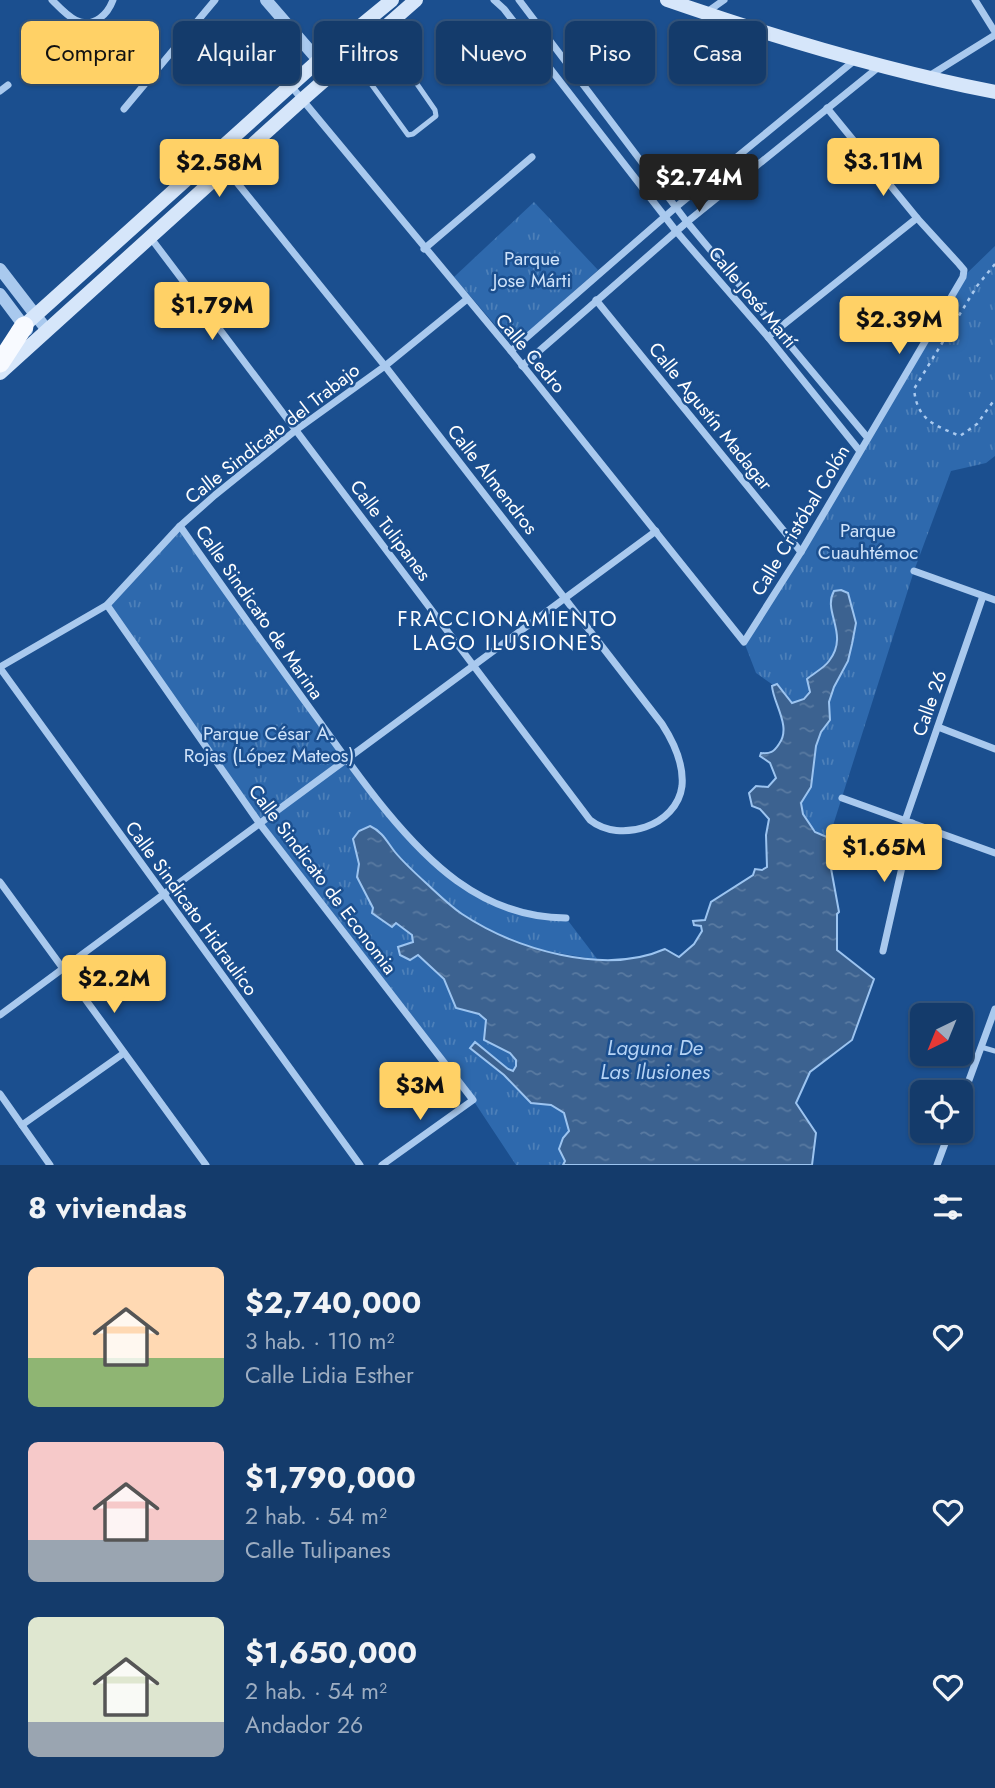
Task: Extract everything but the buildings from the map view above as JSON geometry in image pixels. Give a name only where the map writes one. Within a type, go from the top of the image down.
[{"type":"highway","points":[[0,361],[32,328]]},
{"type":"main road","points":[[366,21],[392,0]]},
{"type":"main road","points":[[392,21],[416,0]]},
{"type":"main road","points":[[667,0],[856,60],[925,79],[995,93]]},
{"type":"main road","points":[[32,328],[314,65]]},
{"type":"main road","points":[[32,328],[47,330],[320,84]]},
{"type":"street","points":[[52,0],[68,16],[92,23],[106,13],[113,0]]},
{"type":"street","points":[[124,109],[215,0]]},
{"type":"street","points":[[266,0],[314,54]]},
{"type":"street","name":"Calle José Martí","points":[[494,0],[676,231],[768,337],[859,450]]},
{"type":"street","name":"Calle José Martí","points":[[519,0],[687,222],[867,437]]},
{"type":"street","points":[[705,13],[724,0]]},
{"type":"street","points":[[925,79],[995,33],[975,0]]},
{"type":"street","points":[[511,351],[665,217],[856,60]]},
{"type":"street","points":[[522,366],[676,231],[880,66]]},
{"type":"street","points":[[0,91],[8,85]]},
{"type":"street","name":"Calle Cedro","points":[[291,86],[511,351],[744,642]]},
{"type":"street","name":"Calle Cristóbal Colón","points":[[744,642],[801,552],[963,277],[964,270],[917,218],[827,108]]},
{"type":"street","points":[[424,249],[532,157]]},
{"type":"street","name":"Calle Almendros","points":[[226,169],[385,366],[662,724],[675,747],[682,788],[673,805],[655,823]]},
{"type":"street","points":[[768,337],[917,218]]},
{"type":"street","name":"Calle Tulipanes","points":[[150,237],[590,820],[601,827],[621,832],[655,823]]},
{"type":"street","points":[[0,269],[32,328]]},
{"type":"street","points":[[0,294],[32,328]]},
{"type":"street","name":"Calle Sindicato del Trabajo","points":[[0,667],[107,605],[180,526],[215,495],[296,430],[385,366],[466,300]]},
{"type":"street","name":"Calle Agustín Madagar","points":[[596,300],[801,552]]},
{"type":"street","name":"Calle Sindicato de Marina","points":[[180,526],[346,758],[409,835],[437,864],[481,896],[512,909],[538,917],[566,918]]},
{"type":"street","points":[[0,1015],[656,531]]},
{"type":"street","points":[[914,571],[995,600]]},
{"type":"street","name":"Calle 26","points":[[883,951],[908,822],[984,596]]},
{"type":"street","name":"Calle Sindicato de Economia","points":[[107,605],[260,824],[473,1100],[382,1165]]},
{"type":"street","name":"Calle Sindicato Hidraulico","points":[[0,667],[162,895],[360,1165]]},
{"type":"street","points":[[938,727],[995,749]]},
{"type":"street","points":[[842,798],[995,853]]},
{"type":"street","points":[[0,882],[206,1165]]},
{"type":"street","points":[[969,1080],[995,1009]]},
{"type":"street","points":[[22,1125],[124,1053]]},
{"type":"street","points":[[0,1094],[50,1165]]},
{"type":"street","points":[[937,1165],[945,1143]]},
{"type":"lane","points":[[372,84],[408,135],[436,116],[435,110],[417,84]]},
{"type":"lane","points":[[981,1047],[995,1051]]},
{"type":"path","points":[[995,264],[977,286],[914,389],[916,405],[931,424],[960,436],[977,424],[995,400]]},
{"type":"green space","name":"Parque Jose Márti","points":[[534,202],[598,270],[513,346],[454,277]]},
{"type":"green space","name":"Parque Cuauhtémoc","points":[[995,246],[995,456],[986,463],[951,471],[914,571],[829,838],[810,825],[801,803],[811,787],[816,746],[821,732],[830,720],[829,703],[833,687],[848,661],[852,644],[856,623],[849,594],[841,590],[834,591],[831,597],[837,637],[834,651],[818,671],[807,693],[797,702],[792,703],[786,694],[756,673],[744,642],[963,277]]},
{"type":"green space","name":"Parque César A. Rojas (López Mateos)","points":[[180,526],[370,790],[437,864],[496,903],[566,918],[598,960],[523,945],[482,926],[425,883],[380,831],[354,846],[359,864],[357,877],[412,935],[461,1002],[474,1008],[486,1021],[498,1040],[551,1105],[564,1113],[569,1131],[564,1165],[516,1165],[473,1100],[260,824],[107,605]]},
{"type":"water","name":"Laguna De Las Ilusiones","points":[[834,591],[848,593],[856,623],[848,661],[829,702],[830,720],[821,732],[816,746],[811,787],[801,803],[803,814],[815,832],[829,838],[828,852],[839,912],[837,950],[874,979],[852,1040],[810,1072],[796,1103],[816,1133],[812,1165],[563,1165],[565,1161],[559,1149],[569,1131],[564,1113],[551,1105],[531,1103],[504,1075],[470,1048],[475,1042],[508,1069],[513,1071],[516,1066],[516,1060],[510,1053],[484,1040],[486,1020],[479,1014],[456,1008],[444,979],[418,955],[410,960],[400,955],[398,947],[413,942],[412,935],[396,923],[392,927],[372,913],[373,908],[357,877],[359,864],[353,839],[359,831],[370,826],[374,828],[410,868],[457,910],[483,927],[533,948],[588,959],[641,957],[665,949],[679,957],[694,944],[702,931],[701,926],[694,925],[693,921],[705,920],[711,902],[753,875],[755,869],[762,870],[767,867],[766,835],[769,819],[760,809],[752,806],[749,793],[756,786],[768,787],[776,778],[770,763],[760,756],[761,753],[769,753],[777,747],[784,730],[772,686],[777,684],[792,703],[804,699],[810,692],[807,679],[827,664],[835,651],[837,633],[831,599]]},
{"type":"district","name":"FRACCIONAMIENTO LAGO ILUSIONES","points":[[508,631]]}]
